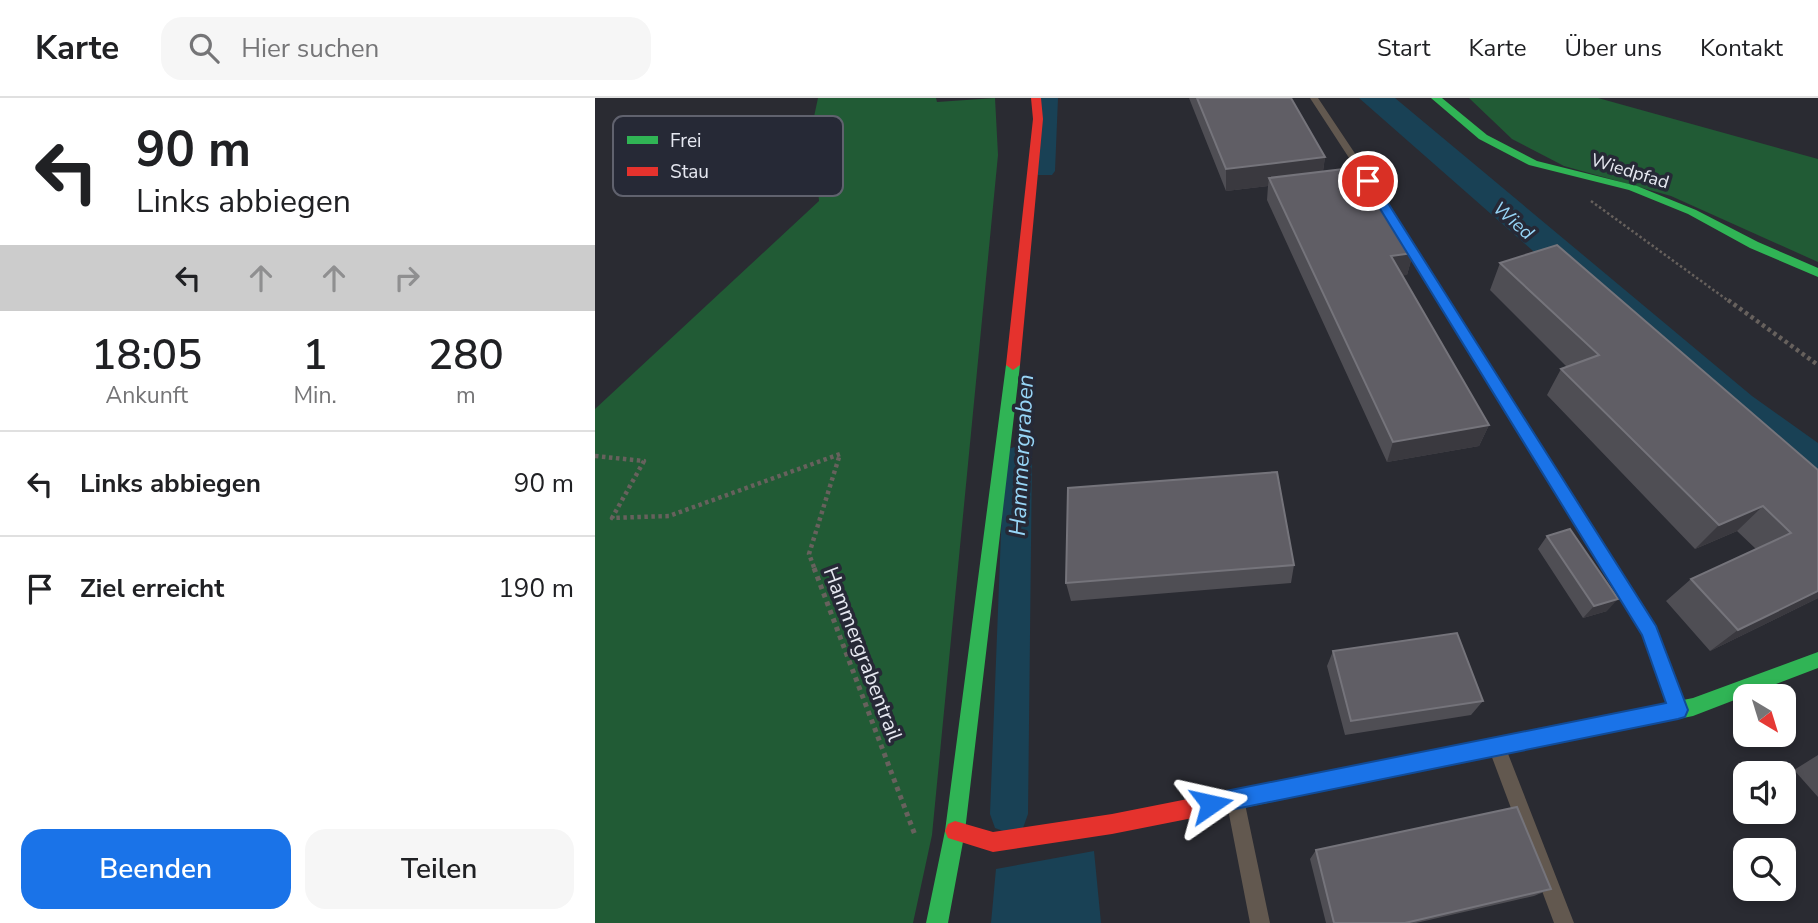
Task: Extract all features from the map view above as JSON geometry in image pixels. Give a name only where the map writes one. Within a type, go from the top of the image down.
[{"type":"street","points":[[937,923],[954,831],[1005,443],[1038,119],[1036,98]]},
{"type":"street","name":"Wiedpfad","points":[[1436,98],[1483,136],[1533,163],[1633,188],[1692,212],[1754,245],[1818,272]]},
{"type":"street","points":[[954,831],[993,842],[1112,824],[1497,748],[1678,710],[1818,660]]},
{"type":"lane","points":[[1314,98],[1650,632],[1678,710]]},
{"type":"lane","points":[[1497,748],[1564,923]]},
{"type":"lane","points":[[1235,799],[1260,923]]},
{"type":"path","points":[[1585,196],[1818,365]]},
{"type":"path","name":"Hammergrabentrail","points":[[595,456],[644,461],[612,518],[669,516],[840,454],[809,554],[918,844]]},
{"type":"green space","points":[[818,98],[936,98],[937,102],[995,98],[998,155],[932,835],[913,923],[595,923],[595,409],[819,201],[819,196],[843,196],[843,116],[814,116]]},
{"type":"green space","points":[[1469,98],[1598,98],[1818,159],[1818,262],[1671,196],[1564,166],[1512,139]]},
{"type":"water","name":"Wied","points":[[1359,98],[1395,98],[1752,396],[1818,443],[1818,496],[1764,454]]},
{"type":"water","points":[[1094,851],[1101,923],[991,923],[996,869]]},
{"type":"building","points":[[1197,98],[1291,98],[1325,157],[1226,169]]},
{"type":"building","points":[[1360,167],[1413,253],[1391,256],[1489,425],[1393,442],[1269,178]]},
{"type":"building","points":[[1557,245],[1818,470],[1818,591],[1738,630],[1691,579],[1791,533],[1763,506],[1719,525],[1561,369],[1599,355],[1500,263]]},
{"type":"building","points":[[1277,472],[1294,565],[1066,583],[1068,488]]},
{"type":"building","points":[[1570,529],[1618,599],[1594,606],[1547,536]]},
{"type":"building","points":[[1457,633],[1483,701],[1351,721],[1333,651]]},
{"type":"building","points":[[1517,807],[1551,889],[1405,923],[1334,923],[1316,850]]},
{"type":"waterway","name":"Hammergraben","points":[[1045,171],[1049,98]]},
{"type":"waterway","name":"Hammergraben","points":[[1009,814],[1018,457]]},
{"type":"traffic: fast","points":[[1436,98],[1483,137],[1533,163],[1633,188],[1692,212],[1754,245],[1818,273]]},
{"type":"traffic: fast","points":[[937,923],[955,831],[1013,365]]},
{"type":"traffic: fast","points":[[1213,804],[1693,707],[1818,660]]},
{"type":"traffic: jam","points":[[1013,365],[1038,119],[1036,98]]},
{"type":"traffic: jam","points":[[955,831],[993,842],[1112,824],[1213,804]]},
{"type":"route","points":[[1211,804],[1678,710],[1650,632],[1368,181]]}]
